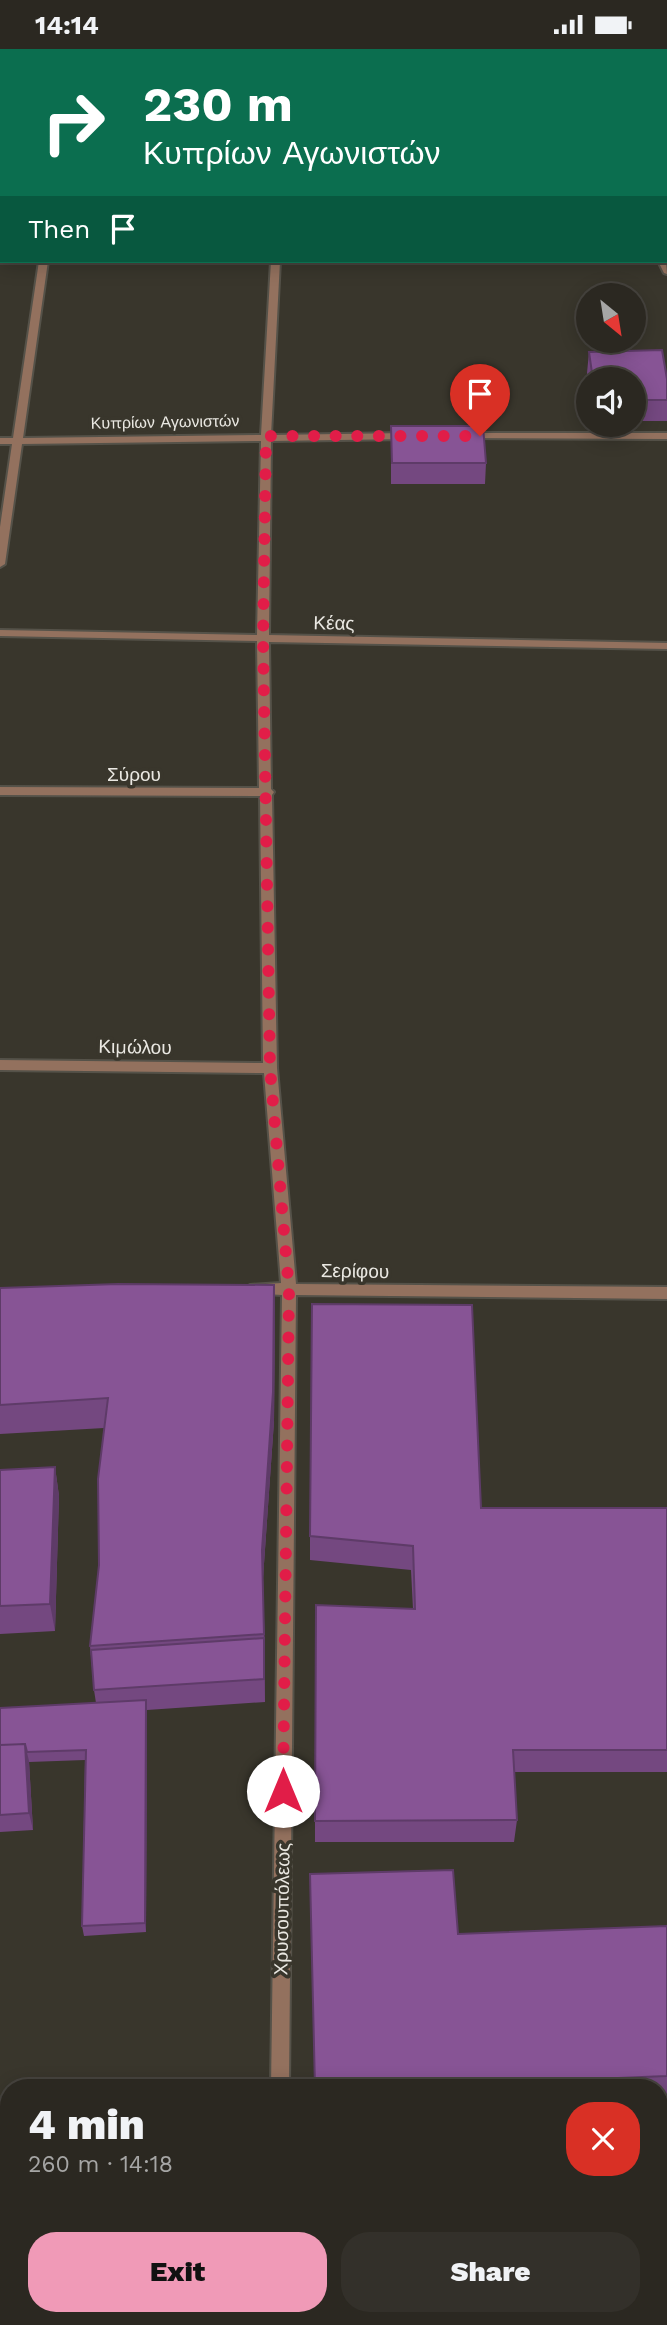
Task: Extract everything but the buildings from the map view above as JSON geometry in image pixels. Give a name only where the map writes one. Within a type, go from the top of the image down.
[{"type":"street","points":[[0,564],[43,263]]},
{"type":"street","name":"Χρυσουπόλεως","points":[[275,263],[266,436],[263,639],[268,792],[270,1068],[289,1290],[280,2079]]},
{"type":"street","name":"Κυπρίων Αγωνιστών","points":[[0,441],[418,436]]},
{"type":"street","points":[[460,436],[667,436]]},
{"type":"street","name":"Κέας","points":[[0,633],[667,646]]},
{"type":"street","name":"Σύρου","points":[[0,791],[268,792]]},
{"type":"street","name":"Κιμώλου","points":[[0,1065],[270,1068]]},
{"type":"street","name":"Σερίφου","points":[[234,1289],[667,1293]]},
{"type":"route","points":[[283,1791],[289,1290],[270,1068],[268,792],[263,639],[266,436],[480,436]]}]
